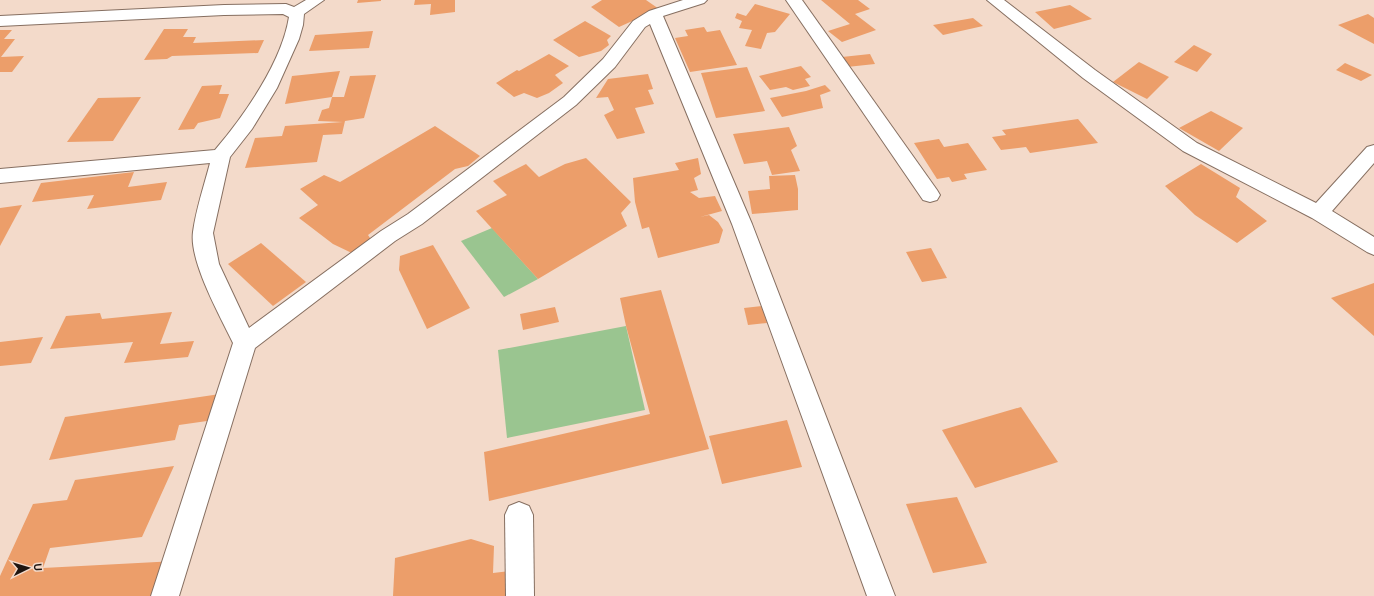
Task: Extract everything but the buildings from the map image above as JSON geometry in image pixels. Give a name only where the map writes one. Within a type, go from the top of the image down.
[{"type":"street","points":[[294,14],[316,0]]},
{"type":"street","points":[[165,596],[244,343],[388,236],[415,219],[570,101],[609,63],[640,24],[654,14],[699,0]]},
{"type":"street","points":[[794,0],[930,196]]},
{"type":"street","points":[[994,0],[1089,74],[1190,147],[1318,212],[1374,247]]},
{"type":"street","points":[[0,21],[226,5],[286,9],[297,15],[292,39],[256,110],[245,127],[221,156],[203,233],[208,264],[244,343]]},
{"type":"street","points":[[654,14],[742,224],[881,596]]},
{"type":"street","points":[[1318,212],[1374,151]]},
{"type":"street","points":[[0,176],[221,156]]},
{"type":"street","points":[[519,515],[520,596]]},
{"type":"green space","points":[[492,228],[538,279],[504,297],[461,241]]},
{"type":"green space","points":[[626,326],[645,410],[507,438],[498,350]]}]
